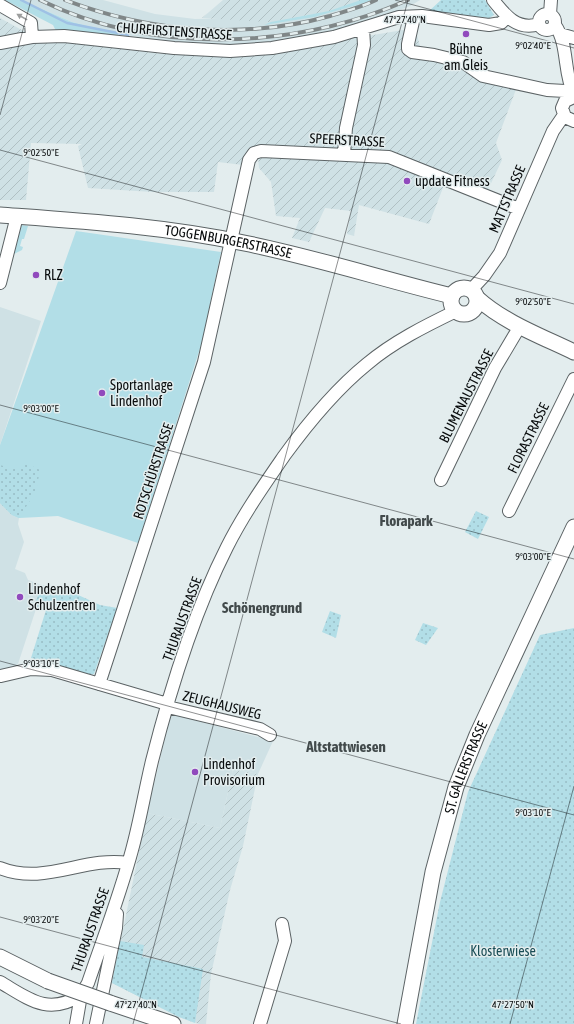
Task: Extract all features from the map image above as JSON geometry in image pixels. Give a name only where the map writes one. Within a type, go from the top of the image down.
[{"type":"main road","name":"TOGGENBURGERSTRASSE","points":[[0,215],[120,224],[231,240],[339,264],[452,296]]},
{"type":"main road","points":[[473,300],[463,314],[456,311],[452,306],[452,296],[458,289],[462,288],[473,300],[517,325],[574,352]]},
{"type":"main road","name":"ST. GALLERSTRASSE","points":[[405,1024],[433,872],[456,787],[477,735],[574,527]]},
{"type":"main road","points":[[0,957],[48,980],[173,1024]]},
{"type":"street","points":[[493,0],[507,17],[519,25],[531,26],[539,24]]},
{"type":"street","points":[[551,0],[550,14],[555,19],[555,30],[563,41],[570,95],[562,108],[569,118]]},
{"type":"street","points":[[0,5],[27,20],[32,28],[32,37]]},
{"type":"street","points":[[550,14],[539,18],[539,24],[542,29],[555,30],[574,38]]},
{"type":"street","points":[[414,16],[408,44],[408,49],[412,52],[434,55],[463,62],[483,76],[570,95]]},
{"type":"street","name":"CHURFIRSTENSTRASSE","points":[[0,43],[32,37],[64,36],[174,48],[230,51],[294,44],[363,28],[390,19],[414,16],[489,25],[496,25],[507,17]]},
{"type":"street","points":[[344,154],[346,128],[364,45],[363,28]]},
{"type":"street","name":"MATTSTRASSE","points":[[473,300],[496,260],[553,131],[569,118]]},
{"type":"street","name":"SPEERSTRASSE","points":[[231,240],[248,160],[254,153],[261,151],[389,157],[519,209]]},
{"type":"street","points":[[0,283],[17,216]]},
{"type":"street","name":"ROTSCHÜRSTRASSE","points":[[99,684],[204,362],[231,240]]},
{"type":"street","name":"THURAUSTRASSE","points":[[76,1024],[81,994],[88,983],[128,863],[152,760],[168,705],[195,623],[227,546],[268,479],[294,443],[322,409],[367,363],[412,334],[456,311]]},
{"type":"street","name":"BLUMENAUSTRASSE","points":[[440,480],[494,368],[517,325]]},
{"type":"street","name":"FLORASTRASSE","points":[[509,510],[574,379]]},
{"type":"street","name":"ZEUGHAUSWEG","points":[[1,676],[31,669],[52,670],[168,705],[260,729],[270,735]]},
{"type":"street","points":[[0,868],[18,874],[33,875],[48,874],[107,861],[128,863]]},
{"type":"street","points":[[96,1024],[116,928],[117,916],[115,905]]},
{"type":"street","points":[[260,1024],[286,941],[282,924]]},
{"type":"street","points":[[0,982],[36,1003],[47,1006],[59,1005],[71,1001],[81,994]]},
{"type":"shaded area","points":[[21,0],[103,0],[155,14],[195,19],[297,17],[313,15],[352,5],[362,0],[420,0],[410,6],[374,20],[317,36],[258,45],[209,46],[118,34],[72,22]]},
{"type":"shaded area","points":[[223,0],[366,0],[344,9],[268,22],[202,18]]},
{"type":"shaded area","points":[[0,18],[38,39],[162,54],[254,55],[415,28],[420,46],[518,84],[496,143],[502,160],[485,196],[446,180],[429,224],[359,205],[354,236],[347,234],[351,211],[325,208],[309,242],[292,238],[300,218],[276,216],[271,182],[259,168],[257,145],[249,150],[243,165],[218,162],[214,192],[153,192],[88,188],[78,146],[82,144],[31,143],[26,200],[0,200]]},
{"type":"shaded area","points":[[0,307],[41,321],[0,445]]},
{"type":"shaded area","name":"Lindenhof Schulzentren","points":[[0,503],[12,515],[19,518],[18,524],[24,542],[15,569],[25,573],[28,580],[42,585],[36,609],[18,664],[0,673]]},
{"type":"shaded area","name":"Lindenhof Provisorium","points":[[171,714],[273,741],[258,774],[233,769],[220,828],[147,813]]},
{"type":"shaded area","points":[[233,769],[258,774],[243,846],[230,890],[211,974],[206,1024],[199,1024],[179,1017],[112,983],[147,813],[220,828]]},
{"type":"green space","points":[[5,0],[21,0],[72,22],[118,34],[118,37],[56,31],[53,25]]},
{"type":"green space","points":[[361,0],[374,0],[314,17],[264,25],[271,22],[329,11]]},
{"type":"green space","points":[[441,0],[485,0],[494,15],[489,18],[480,17],[480,19],[428,12]]},
{"type":"green space","points":[[21,225],[28,226],[20,246],[23,247],[22,250],[14,254],[11,253],[17,228],[21,228]]},
{"type":"green space","name":"Sportanlage Lindenhof","points":[[76,231],[221,252],[202,342],[138,543],[58,516],[19,518],[12,515],[0,503],[0,445]]},
{"type":"green space","points":[[28,464],[40,470],[36,491],[19,518],[12,515],[0,503],[0,465],[13,469]]},
{"type":"green space","points":[[476,511],[489,517],[478,539],[465,532]]},
{"type":"green space","points":[[42,585],[76,594],[100,605],[117,608],[94,674],[90,675],[31,658],[46,610],[34,606]]},
{"type":"green space","points":[[330,611],[341,615],[336,638],[322,632]]},
{"type":"green space","points":[[423,623],[438,628],[426,645],[415,640]]},
{"type":"green space","name":"Klosterwiese","points":[[574,628],[574,1024],[416,1024],[440,902],[468,792],[540,635]]},
{"type":"green space","points":[[120,941],[144,945],[142,957],[203,969],[195,1023],[179,1017],[112,983]]},
{"type":"waterway","points":[[21,0],[67,23],[128,35]]},
{"type":"railway","points":[[40,0],[83,18],[129,30],[176,37],[224,39],[271,36],[319,29],[364,17],[408,0]]},
{"type":"railway","points":[[65,0],[97,11],[129,19],[196,29],[230,30],[297,24],[360,7],[376,0]]},
{"type":"place","name":"Bühne am Gleis","points":[[466,34]]},
{"type":"place","name":"update Fitness","points":[[407,181]]},
{"type":"place","name":"RLZ","points":[[36,275]]},
{"type":"place","name":"Sportanlage Lindenhof","points":[[102,393]]},
{"type":"place","name":"Lindenhof Schulzentren","points":[[20,597]]},
{"type":"place","name":"Lindenhof Provisorium","points":[[195,772]]},
{"type":"district","name":"Florapark","points":[[406,521]]},
{"type":"district","name":"Schönengrund","points":[[262,608]]},
{"type":"district","name":"Altstattwiesen","points":[[346,747]]}]
